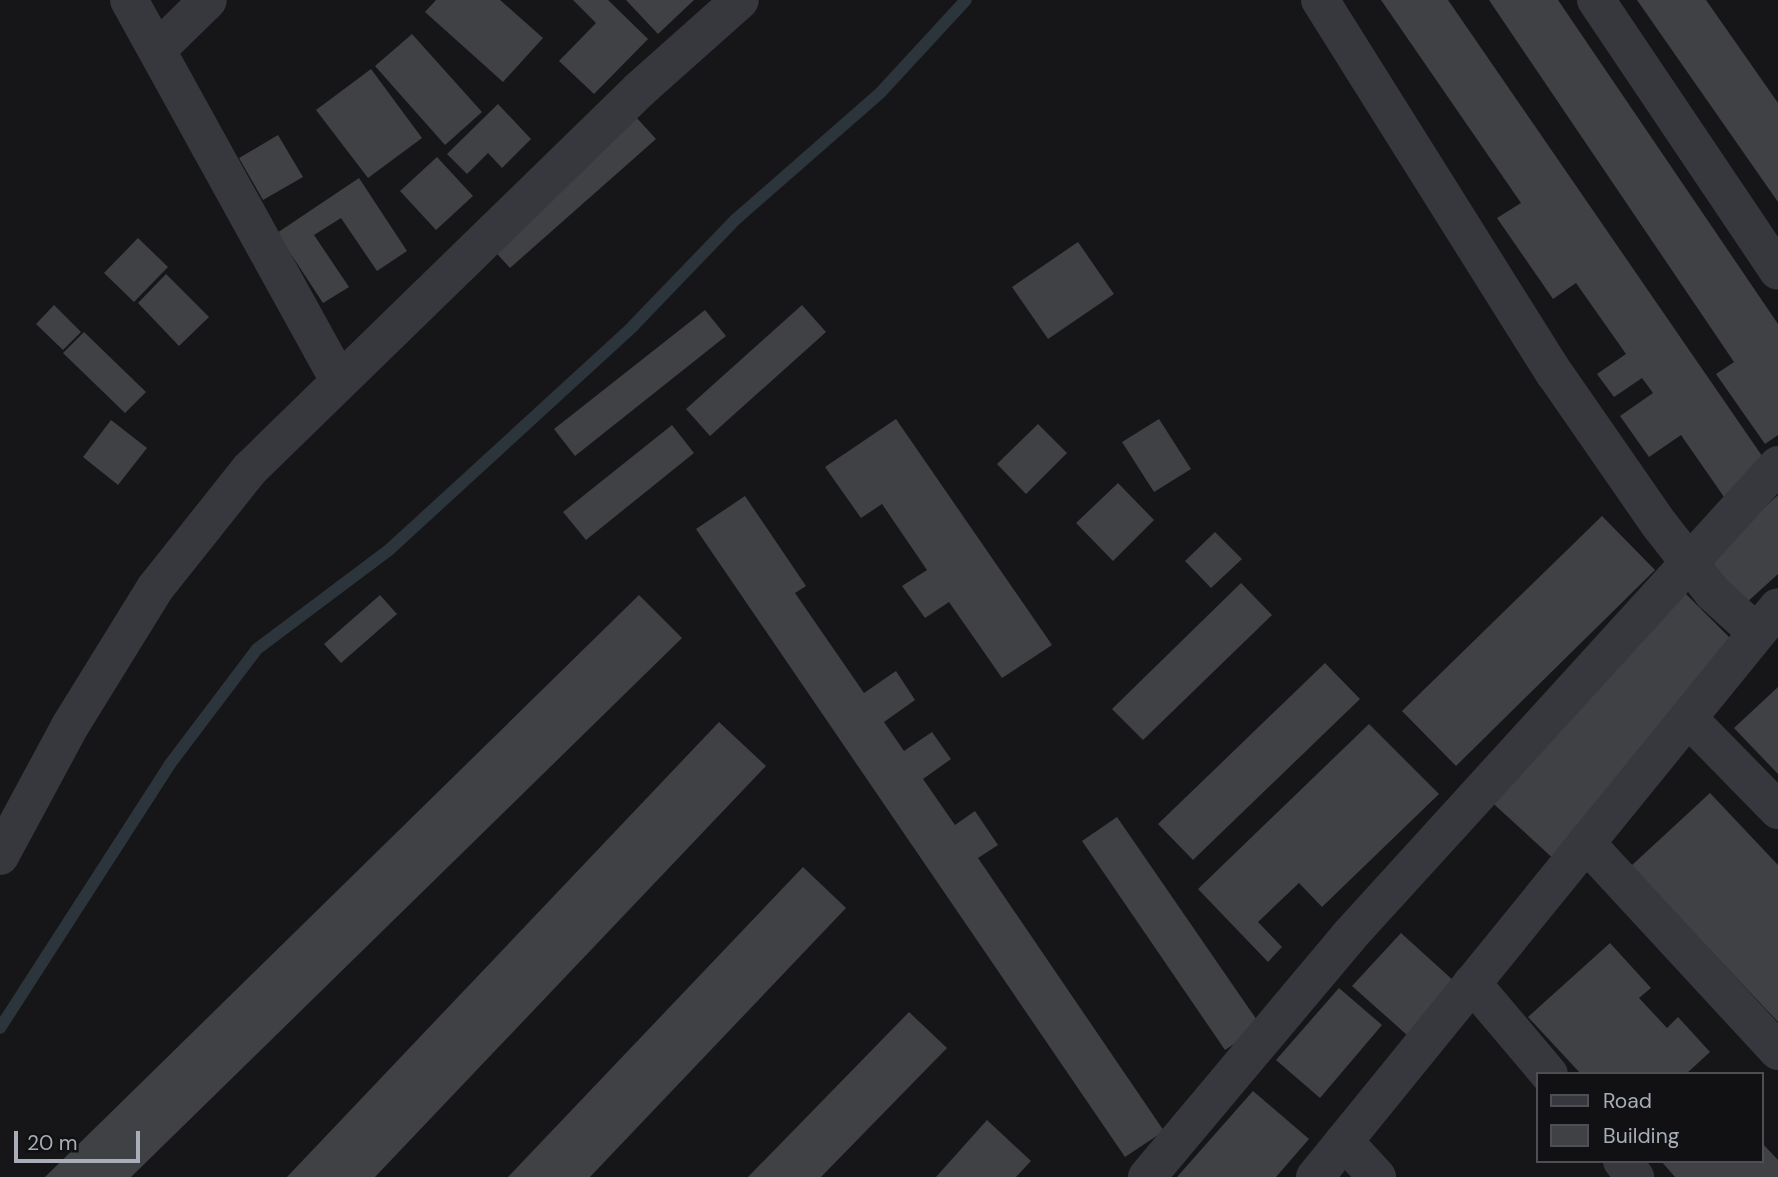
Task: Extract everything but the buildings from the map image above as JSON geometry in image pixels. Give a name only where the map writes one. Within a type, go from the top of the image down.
[{"type":"street","points":[[130,0],[339,381]]},
{"type":"street","points":[[157,50],[208,0]]},
{"type":"street","points":[[0,856],[70,726],[156,587],[250,469],[740,0]]},
{"type":"street","points":[[1315,1177],[1768,620],[1687,559],[1555,374],[1320,0]]},
{"type":"street","points":[[1596,0],[1778,271]]},
{"type":"street","points":[[1147,1177],[1349,936],[1687,559],[1778,465]]},
{"type":"street","points":[[1688,718],[1778,810]]},
{"type":"street","points":[[1586,844],[1778,1051]]},
{"type":"street","points":[[1472,983],[1547,1072]]},
{"type":"street","points":[[1344,1141],[1377,1177]]},
{"type":"street","points":[[1624,1163],[1635,1177]]},
{"type":"waterway","points":[[0,1028],[170,764],[257,649],[390,549],[633,326],[735,220],[881,92],[966,0]]}]
